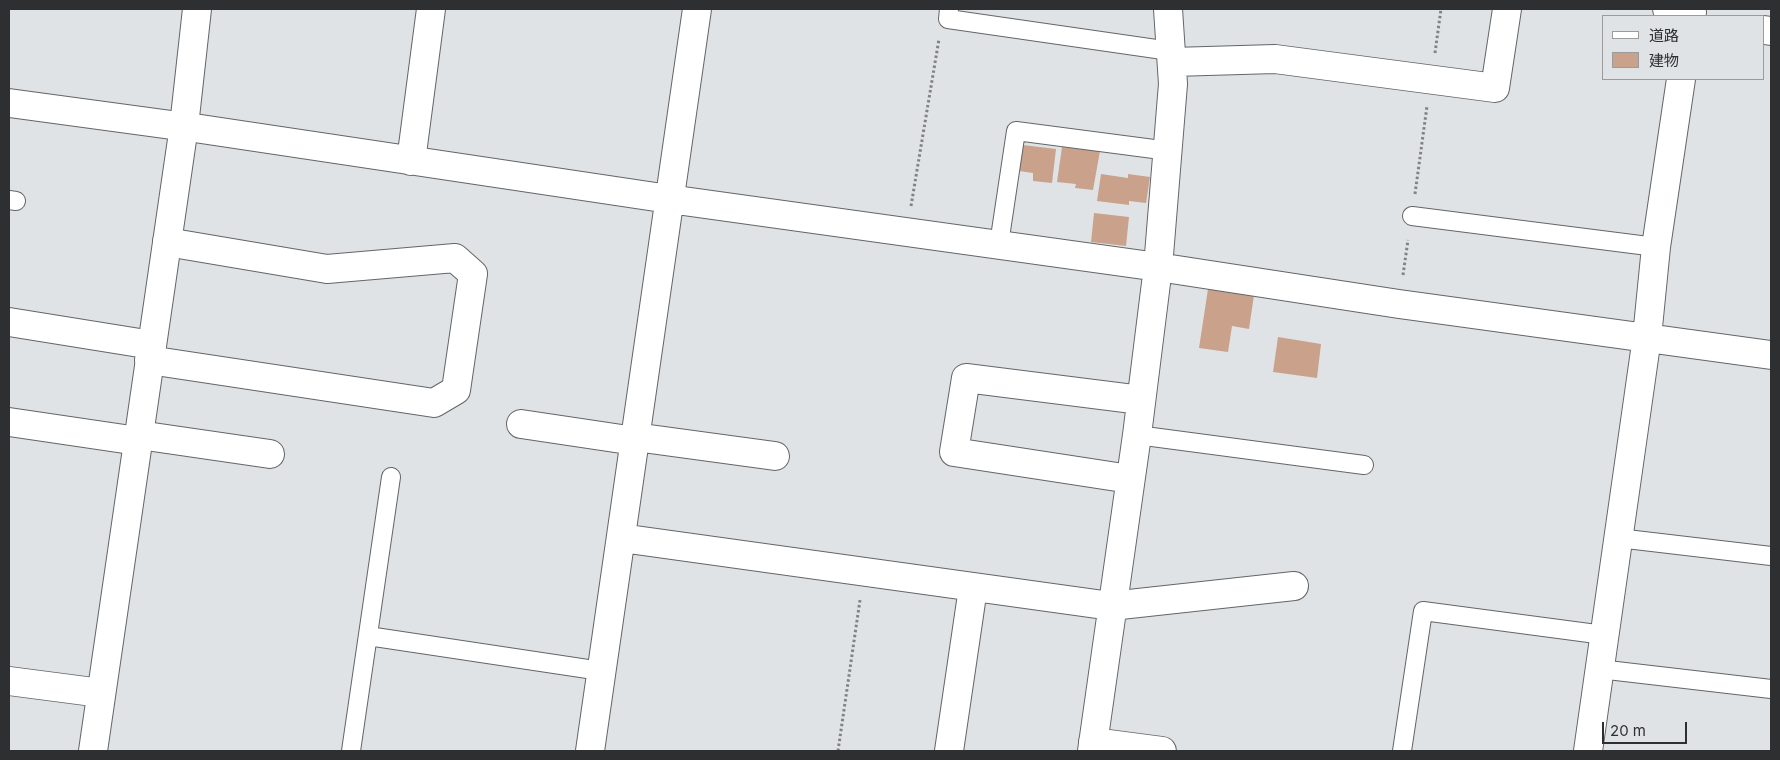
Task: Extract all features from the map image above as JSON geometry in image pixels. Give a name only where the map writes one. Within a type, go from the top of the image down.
[{"type":"street","points":[[93,751],[184,126],[197,9]]},
{"type":"street","points":[[411,161],[431,9]]},
{"type":"street","points":[[590,751],[697,9]]},
{"type":"street","points":[[1162,751],[1093,746],[1111,606],[1137,435],[1158,267],[1169,151],[1171,56],[1168,9]]},
{"type":"street","points":[[1171,56],[1275,59],[1495,88],[1507,9]]},
{"type":"street","points":[[1588,751],[1647,337],[1656,247],[1681,80]]},
{"type":"street","points":[[9,103],[184,126],[670,199],[999,244],[1399,304],[1771,355]]},
{"type":"street","points":[[9,322],[151,352],[434,403],[456,390],[473,274],[455,258],[327,269],[167,242]]},
{"type":"street","points":[[1130,479],[954,452],[966,378],[1141,400]]},
{"type":"street","points":[[9,422],[270,454]]},
{"type":"street","points":[[521,424],[775,456]]},
{"type":"street","points":[[621,538],[1111,606],[1294,586]]},
{"type":"street","points":[[949,751],[973,588]]},
{"type":"street","points":[[9,681],[101,693]]},
{"type":"lane","points":[[949,14],[1171,56]]},
{"type":"lane","points":[[999,244],[1016,131],[1169,151]]},
{"type":"lane","points":[[1412,216],[1656,247]]},
{"type":"lane","points":[[1137,435],[1364,465]]},
{"type":"lane","points":[[351,751],[391,477]]},
{"type":"lane","points":[[1618,538],[1771,556]]},
{"type":"lane","points":[[1402,751],[1423,611],[1604,635]]},
{"type":"lane","points":[[368,636],[601,671]]},
{"type":"lane","points":[[1599,669],[1771,689]]},
{"type":"path","points":[[1399,304],[1441,9]]},
{"type":"path","points":[[907,232],[941,27],[949,14]]},
{"type":"path","points":[[838,751],[864,572]]},
{"type":"building","points":[[1023,145],[1056,149],[1052,183],[1033,181],[1033,173],[1019,171]]},
{"type":"building","points":[[1062,147],[1100,151],[1093,190],[1075,188],[1076,184],[1057,182]]},
{"type":"building","points":[[1101,174],[1128,178],[1128,174],[1150,177],[1146,203],[1129,201],[1129,205],[1097,201]]},
{"type":"building","points":[[1094,213],[1129,217],[1126,246],[1091,242]]},
{"type":"building","points":[[1208,289],[1254,295],[1249,329],[1232,326],[1228,352],[1199,348]]},
{"type":"building","points":[[1278,337],[1321,344],[1317,378],[1273,372]]}]
